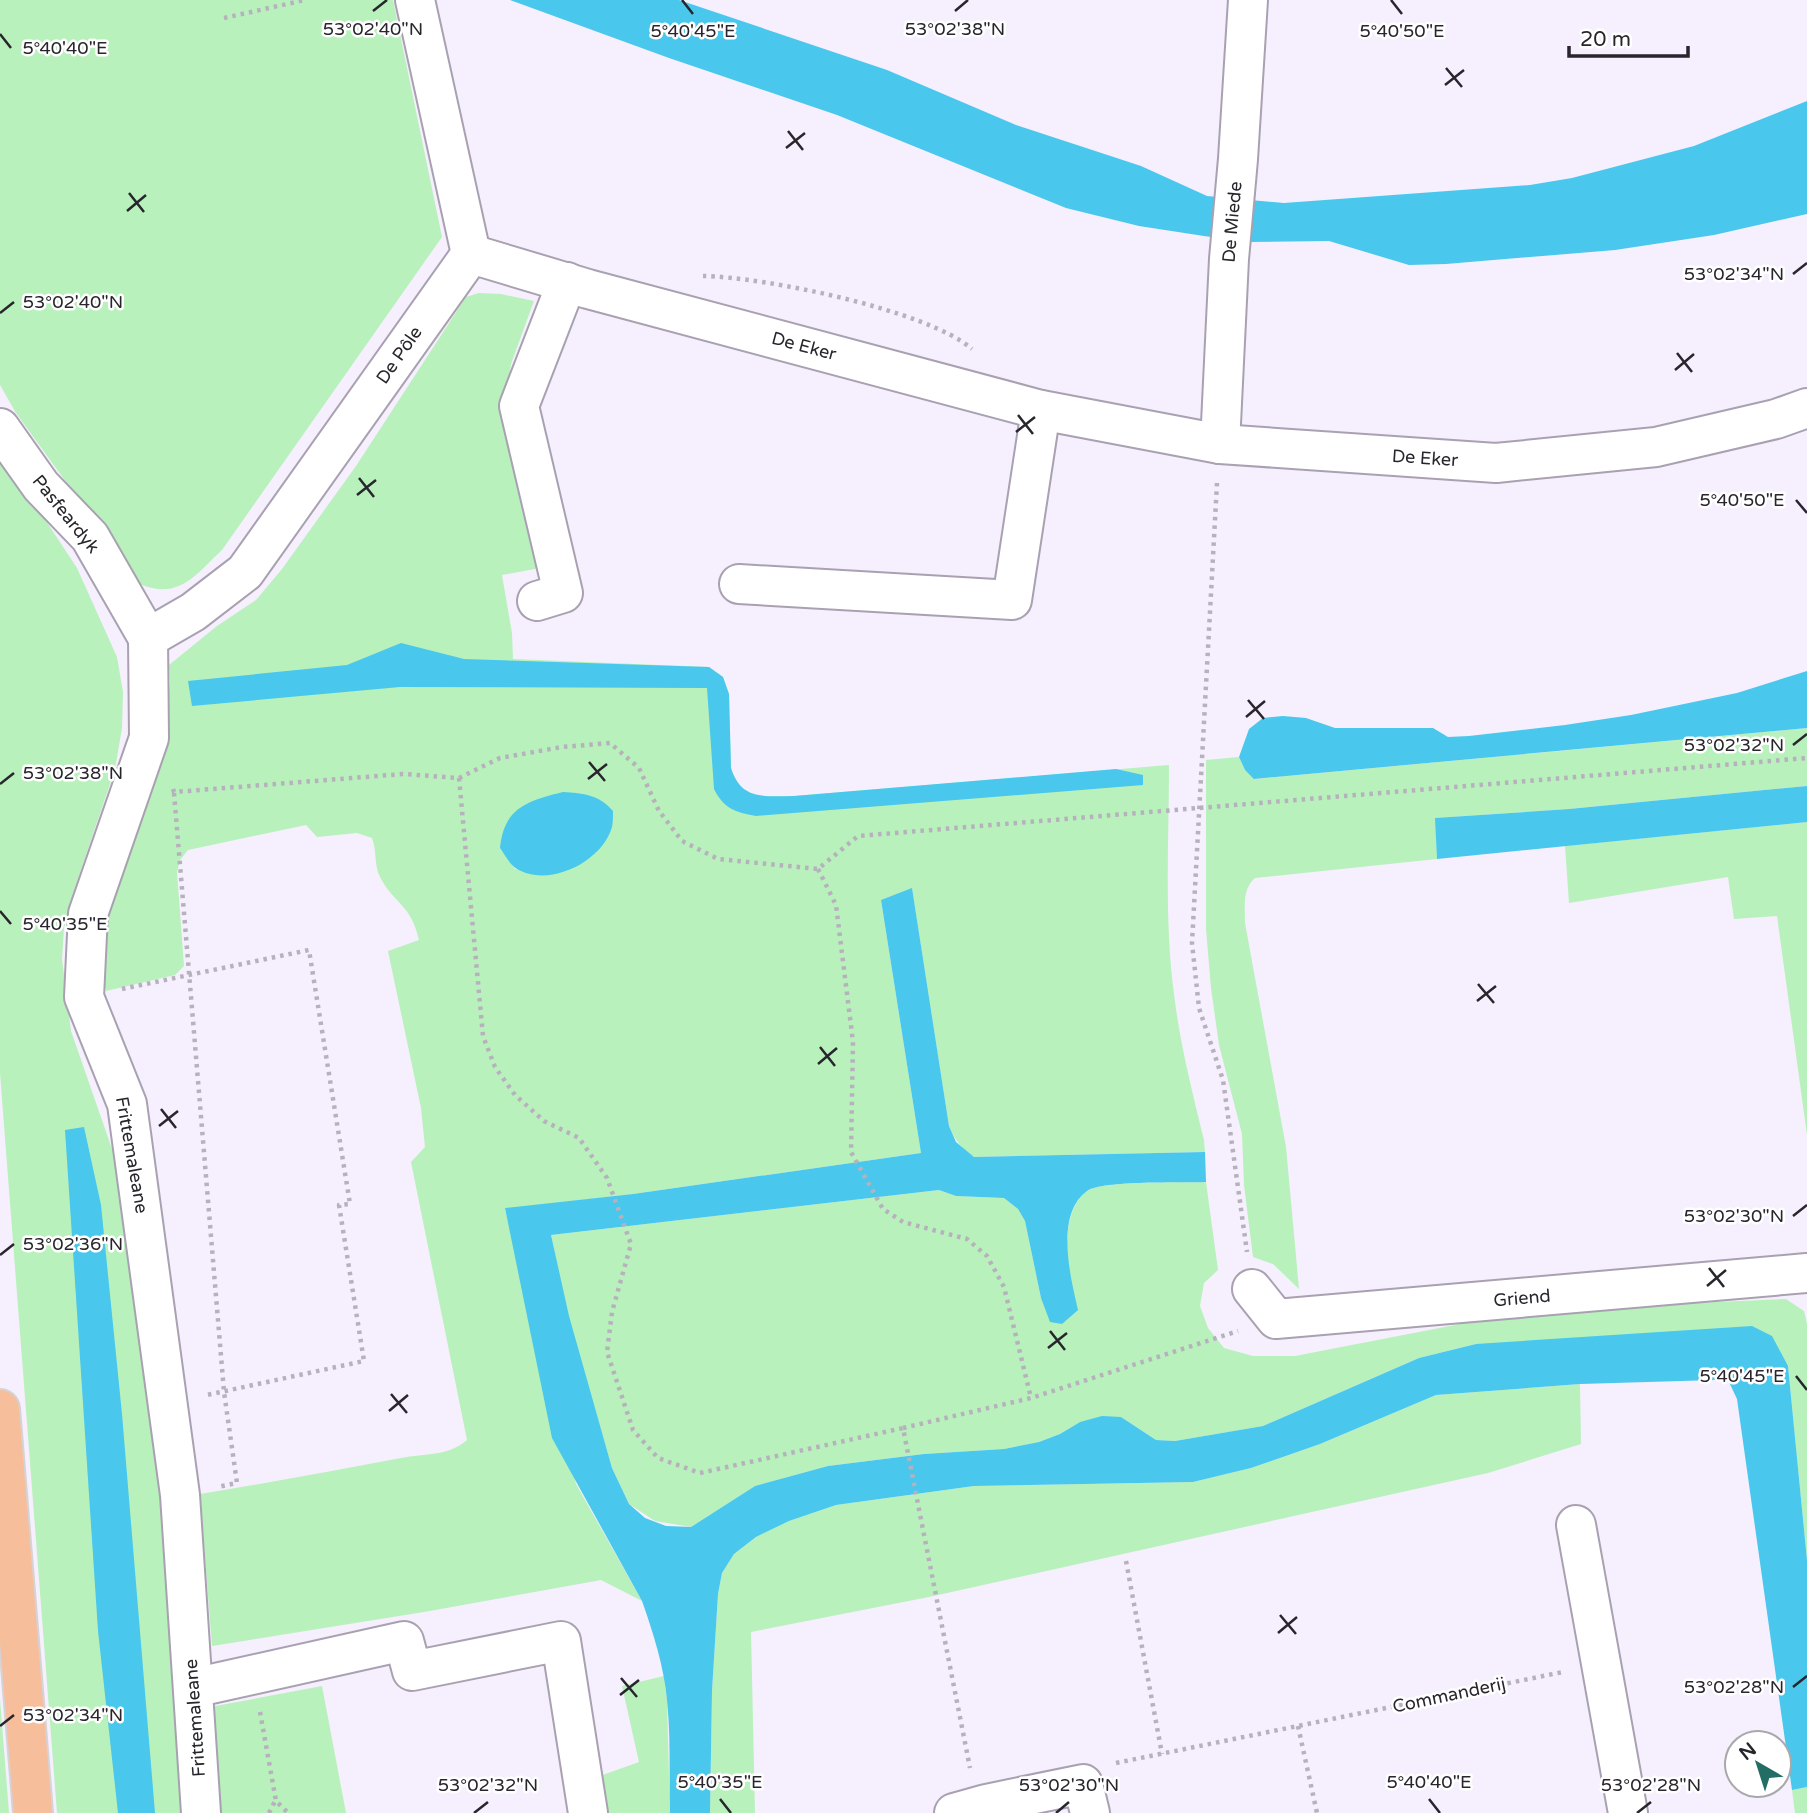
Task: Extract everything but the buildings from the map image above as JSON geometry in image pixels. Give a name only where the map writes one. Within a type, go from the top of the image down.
[{"type":"main road","points":[[0,1409],[33,1813]]},
{"type":"street","points":[[415,0],[471,254]]},
{"type":"street","name":"De Miede","points":[[1220,444],[1229,259],[1248,0]]},
{"type":"street","name":"De Eker","points":[[471,254],[1041,410],[1220,444],[1496,463],[1656,447],[1776,419],[1807,408]]},
{"type":"street","name":"De Pôle","points":[[148,638],[193,612],[245,572],[471,254]]},
{"type":"street","points":[[537,601],[563,593],[519,406],[567,282]]},
{"type":"street","points":[[739,584],[1012,600],[1041,410]]},
{"type":"street","name":"Pasfeardyk","points":[[0,428],[41,486],[90,537],[148,638]]},
{"type":"street","name":"Frittemaleane","points":[[148,638],[149,738],[88,914],[84,998],[127,1104],[180,1495],[201,1813]]},
{"type":"street","name":"Griend","points":[[1276,1319],[1807,1273]]},
{"type":"street","points":[[1252,1289],[1276,1319]]},
{"type":"street","points":[[1576,1525],[1628,1813]]},
{"type":"street","points":[[193,1688],[404,1641],[412,1671],[561,1641],[588,1813]]},
{"type":"street","points":[[976,1810],[1086,1798]]},
{"type":"path","points":[[224,18],[305,0]]},
{"type":"path","points":[[1220,444],[1192,943],[1199,1008],[1223,1080],[1252,1289]]},
{"type":"path","points":[[149,738],[174,792],[225,1392],[237,1483],[180,1495]]},
{"type":"path","points":[[174,792],[403,774],[459,778],[500,758],[562,747],[610,743],[639,768],[659,811],[682,841],[718,859],[818,869],[858,836],[1807,758]]},
{"type":"path","points":[[459,778],[483,1036],[495,1067],[515,1095],[544,1121],[579,1138],[607,1178],[631,1244],[612,1312],[607,1352],[633,1430],[658,1458],[700,1473],[903,1428],[1031,1398],[1276,1319]]},
{"type":"path","points":[[818,869],[836,905],[851,1028],[851,1152],[883,1209],[903,1222],[967,1239],[987,1256],[1004,1287],[1031,1398]]},
{"type":"path","points":[[84,998],[309,950],[350,1204],[339,1205],[365,1361],[168,1404]]},
{"type":"path","points":[[903,1428],[976,1810]]},
{"type":"path","points":[[1126,1561],[1162,1754]]},
{"type":"path","name":"Commanderij","points":[[1086,1798],[1107,1765],[1601,1664]]},
{"type":"path","points":[[253,1674],[276,1801],[270,1813]]},
{"type":"path","points":[[1298,1726],[1317,1813]]},
{"type":"path","points":[[276,1801],[289,1813]]},
{"type":"green space","points":[[0,0],[393,0],[442,237],[222,550],[195,576],[176,587],[154,588],[140,584],[16,413],[0,385]]},
{"type":"green space","points":[[479,293],[501,294],[534,301],[511,364],[505,404],[540,568],[502,575],[512,633],[513,659],[709,667],[723,677],[729,694],[731,768],[735,779],[748,791],[764,796],[794,796],[1169,765],[1168,908],[1171,965],[1180,1031],[1205,1152],[974,1157],[969,1154],[949,1126],[912,889],[881,900],[921,1153],[633,1194],[505,1209],[576,1484],[642,1601],[601,1580],[212,1646],[200,1494],[436,1454],[467,1440],[411,1162],[425,1147],[421,1108],[388,951],[419,940],[412,919],[380,877],[372,838],[357,833],[317,837],[306,825],[188,850],[180,860],[177,872],[184,966],[175,975],[106,991],[100,967],[101,934],[162,752],[170,683],[169,665],[217,626],[256,600],[282,569],[356,466],[466,297]],"holes":[[[500,848],[590,856],[562,871],[537,872],[515,869]]]},
{"type":"green space","points":[[0,451],[77,568],[117,657],[123,692],[122,728],[115,769],[70,902],[64,928],[62,959],[71,1031],[128,1195],[154,1404],[183,1813],[57,1813],[0,1073]]},
{"type":"green space","points":[[1807,728],[1807,786],[1569,809],[1436,818],[1437,859],[1255,878],[1246,893],[1245,923],[1286,1147],[1299,1289],[1273,1264],[1253,1257],[1244,1185],[1242,1134],[1219,1045],[1211,988],[1206,929],[1206,760],[1239,757],[1245,770],[1255,779]]},
{"type":"green space","points":[[1807,822],[1807,1135],[1777,916],[1734,919],[1728,877],[1569,903],[1565,846]]},
{"type":"green space","points":[[1206,1182],[1218,1270],[1204,1283],[1200,1306],[1208,1328],[1224,1348],[1253,1356],[1295,1356],[1533,1310],[1786,1299],[1804,1311],[1807,1324],[1807,1560],[1788,1367],[1476,1344],[1419,1358],[1263,1426],[1175,1441],[1156,1440],[1121,1417],[1080,1422],[1039,1442],[1004,1449],[924,1454],[828,1466],[755,1486],[691,1527],[655,1521],[629,1504],[612,1468],[568,1317],[551,1235],[939,1190],[956,1196],[1004,1198],[1018,1209],[1025,1221],[1041,1298],[1068,1268],[1068,1227],[1074,1207],[1087,1191],[1109,1185]]},
{"type":"green space","points":[[1580,1384],[1581,1444],[1488,1473],[929,1597],[751,1632],[755,1813],[710,1813],[712,1691],[718,1594],[722,1573],[734,1554],[756,1537],[789,1521],[836,1505],[974,1486],[1193,1482],[1251,1468],[1320,1444],[1436,1395]]},
{"type":"green space","points":[[664,1676],[670,1813],[602,1813],[597,1777],[639,1762],[622,1686]]},
{"type":"green space","points":[[322,1686],[346,1813],[219,1813],[210,1707]]},
{"type":"green space","points":[[0,1699],[9,1813],[0,1813]]},
{"type":"green space","points":[[1807,1787],[1807,1813],[1795,1813],[1793,1790]]},
{"type":"water","points":[[510,0],[679,0],[887,70],[1016,125],[1141,166],[1207,196],[1284,203],[1530,185],[1572,178],[1694,146],[1807,101],[1807,214],[1714,235],[1615,250],[1409,265],[1329,241],[1248,242],[1139,226],[1066,208],[837,115]]},
{"type":"water","points":[[401,643],[464,659],[709,667],[723,677],[729,694],[731,768],[735,779],[748,791],[764,796],[794,796],[1116,769],[1143,775],[1143,785],[756,816],[731,808],[714,789],[707,688],[400,687],[192,706],[188,681],[347,665]]},
{"type":"water","points":[[1807,671],[1807,728],[1254,779],[1245,770],[1239,757],[1249,729],[1263,718],[1306,718],[1335,728],[1433,728],[1448,737],[1469,736],[1631,715],[1737,693]]},
{"type":"water","points":[[1807,786],[1807,822],[1437,859],[1435,818],[1569,809]]},
{"type":"water","points":[[563,792],[591,796],[603,801],[613,811],[612,827],[606,840],[586,861],[558,873],[530,874],[517,869],[500,848],[507,823],[512,815],[529,803]]},
{"type":"water","points":[[912,888],[949,1126],[956,1142],[974,1157],[1205,1152],[1206,1182],[1109,1185],[1087,1191],[1077,1202],[1068,1231],[1069,1265],[1078,1310],[1062,1324],[1050,1322],[1041,1298],[1025,1221],[1018,1209],[1004,1198],[956,1196],[939,1190],[551,1235],[569,1316],[612,1468],[629,1504],[645,1518],[666,1526],[691,1527],[755,1486],[828,1466],[924,1454],[1004,1449],[1039,1442],[1080,1422],[1102,1416],[1121,1417],[1156,1440],[1175,1441],[1263,1426],[1419,1358],[1476,1344],[1752,1326],[1772,1336],[1788,1366],[1807,1560],[1807,1787],[1793,1790],[1793,1729],[1783,1729],[1737,1399],[1729,1382],[1715,1380],[1580,1384],[1436,1395],[1320,1444],[1251,1468],[1193,1482],[974,1486],[836,1505],[789,1521],[756,1537],[734,1554],[722,1573],[718,1594],[712,1691],[710,1813],[670,1813],[668,1714],[658,1650],[642,1601],[552,1438],[505,1208],[633,1194],[921,1153],[881,900]]},
{"type":"water","points":[[84,1127],[101,1205],[122,1414],[155,1813],[118,1813],[98,1631],[65,1130]]}]
